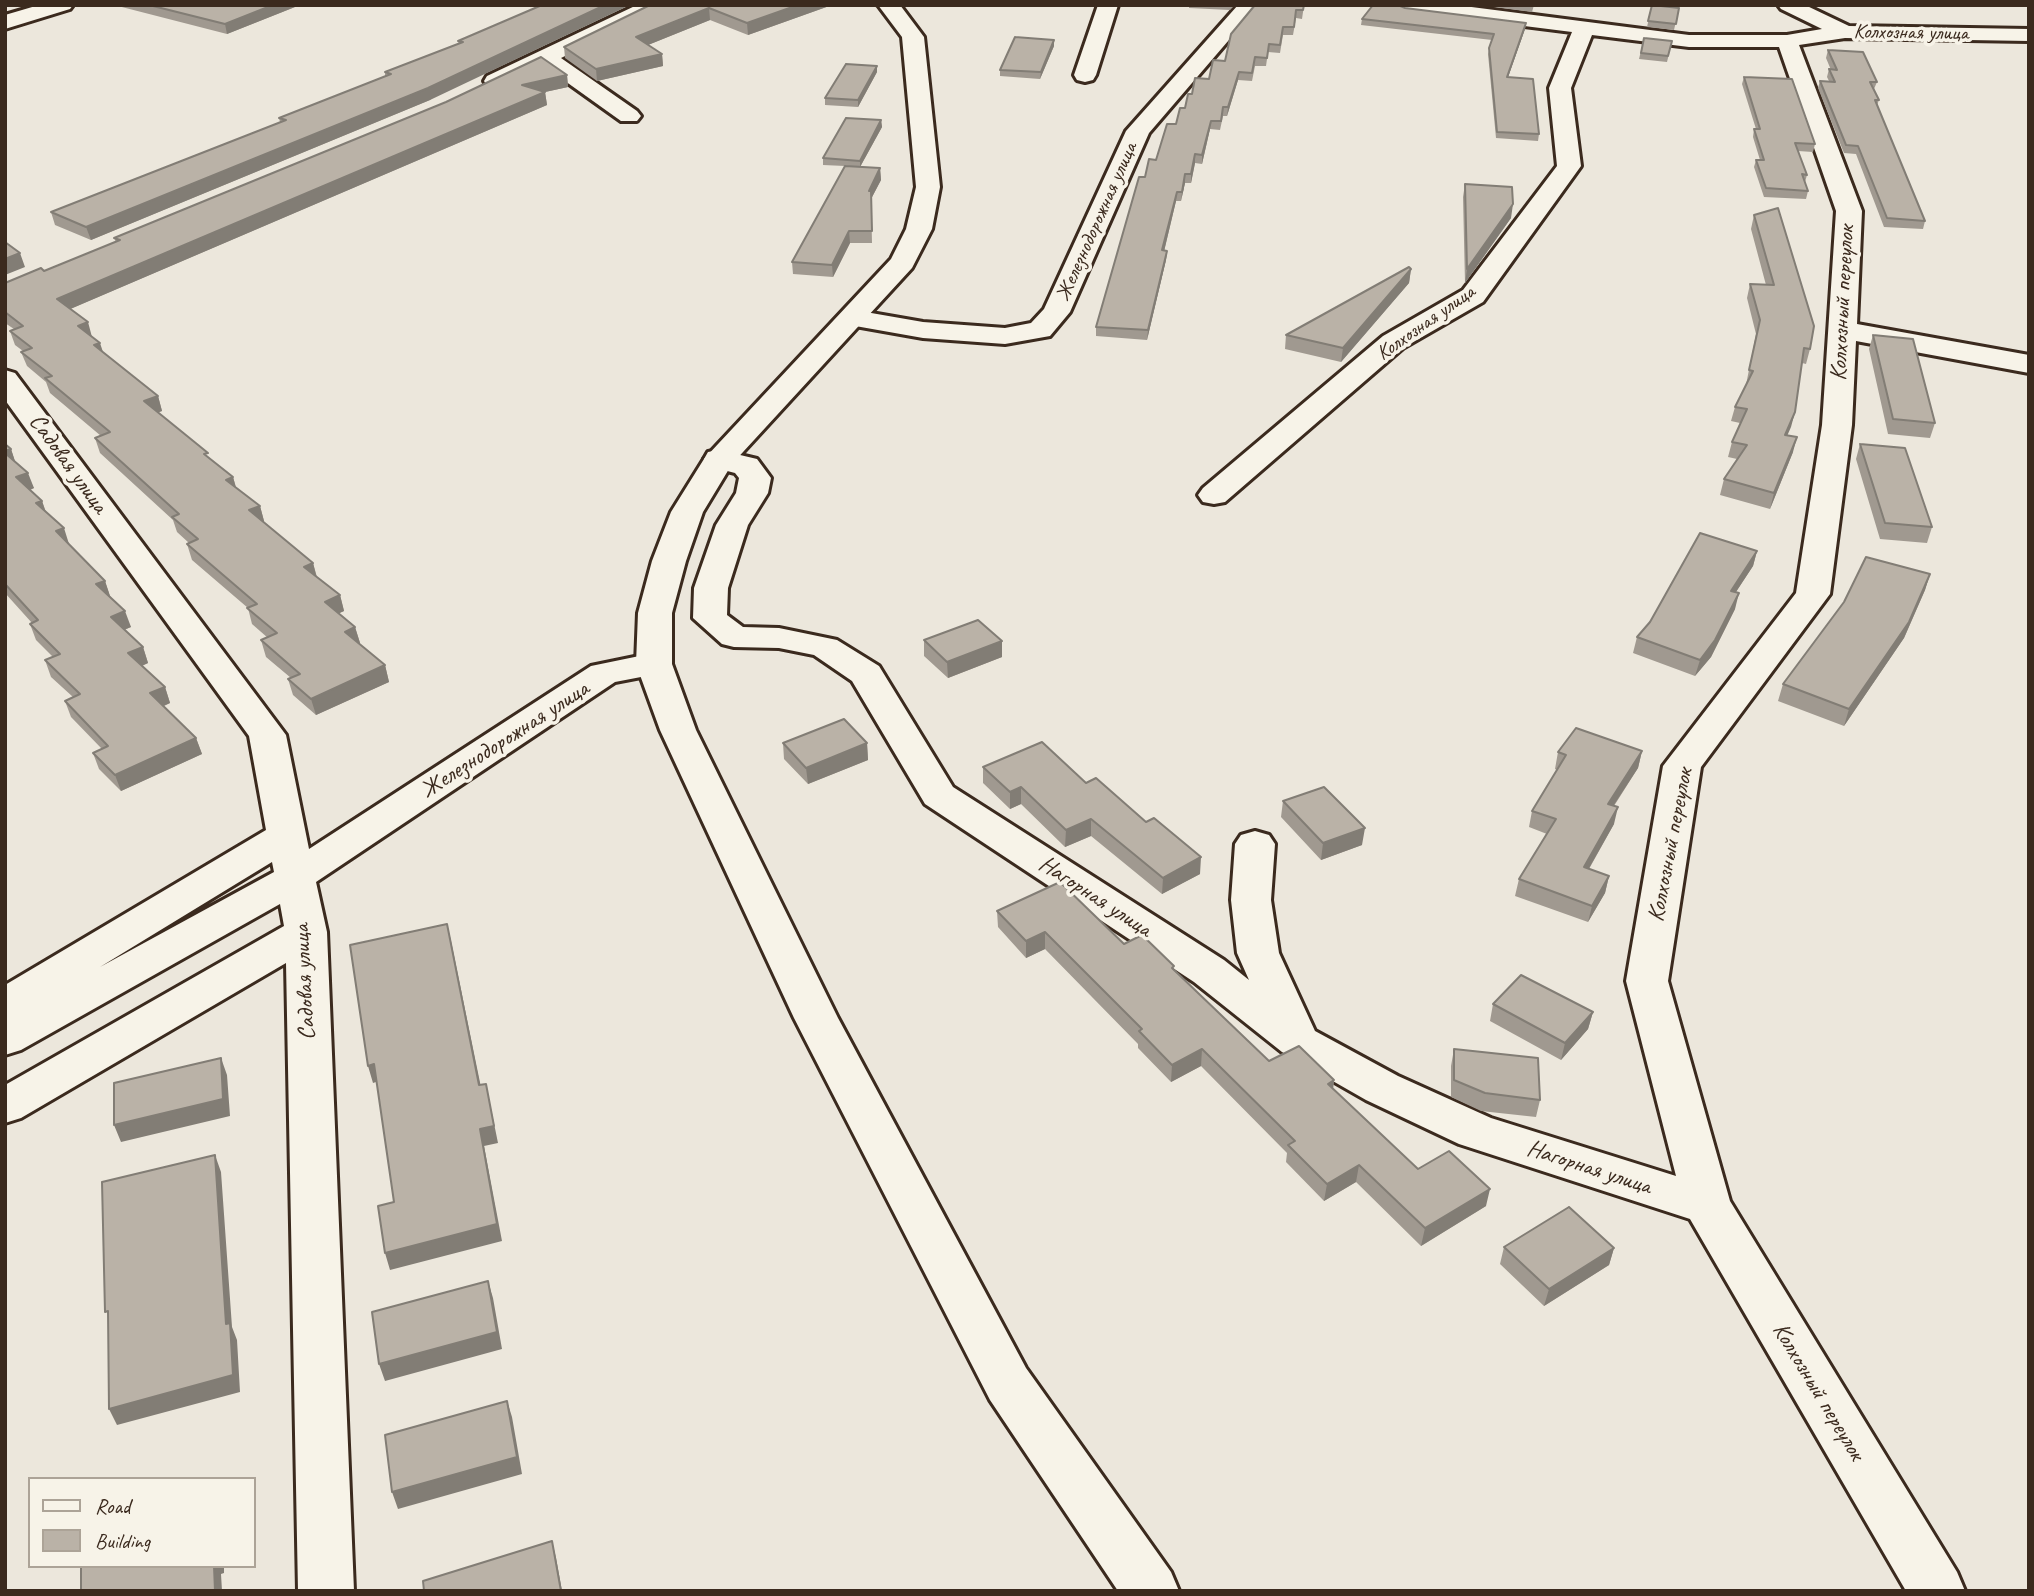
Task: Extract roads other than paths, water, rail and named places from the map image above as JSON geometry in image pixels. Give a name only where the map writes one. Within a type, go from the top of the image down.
[{"type":"street","points":[[5,23],[63,5]]},
{"type":"street","points":[[475,90],[654,5]]},
{"type":"street","points":[[888,5],[902,19],[912,37],[928,187],[919,229],[903,262],[854,318],[719,459],[687,512],[669,561],[655,613],[654,664],[678,730],[810,1006],[1007,1384],[1151,1591]]},
{"type":"street","points":[[1085,75],[1108,5]]},
{"type":"street","name":"Железнодорожная улица","points":[[854,318],[923,330],[1005,335],[1040,330],[1056,312],[1138,131],[1249,5]]},
{"type":"street","name":"Колхозная улица","points":[[1405,5],[1689,41],[1787,23],[1845,32],[2029,35]]},
{"type":"street","points":[[1787,23],[1845,32]]},
{"type":"street","name":"Колхозный переулок","points":[[1787,23],[1849,211],[1837,425],[1813,594],[1682,766],[1647,981],[1707,1205],[1937,1591]]},
{"type":"street","name":"Колхозная улица","points":[[1214,495],[1393,342],[1473,296],[1569,166],[1560,88],[1584,29]]},
{"type":"street","points":[[545,57],[629,116]]},
{"type":"street","points":[[1842,330],[2029,364]]},
{"type":"street","name":"Садовая улица","points":[[5,379],[267,735],[293,879],[306,932],[326,1591]]},
{"type":"street","name":"Нагорная улица","points":[[719,459],[746,466],[755,478],[752,493],[732,525],[715,575],[711,588],[710,618],[734,637],[779,638],[825,646],[866,674],[939,795],[1209,971],[1298,1041],[1382,1088],[1475,1131],[1707,1205]]},
{"type":"street","name":"Железнодорожная улица","points":[[5,1039],[293,879],[604,674],[654,664]]},
{"type":"street","points":[[5,1005],[285,836]]},
{"type":"street","points":[[1255,844],[1251,900],[1258,953],[1298,1041]]},
{"type":"street","points":[[5,1106],[306,932]]}]
